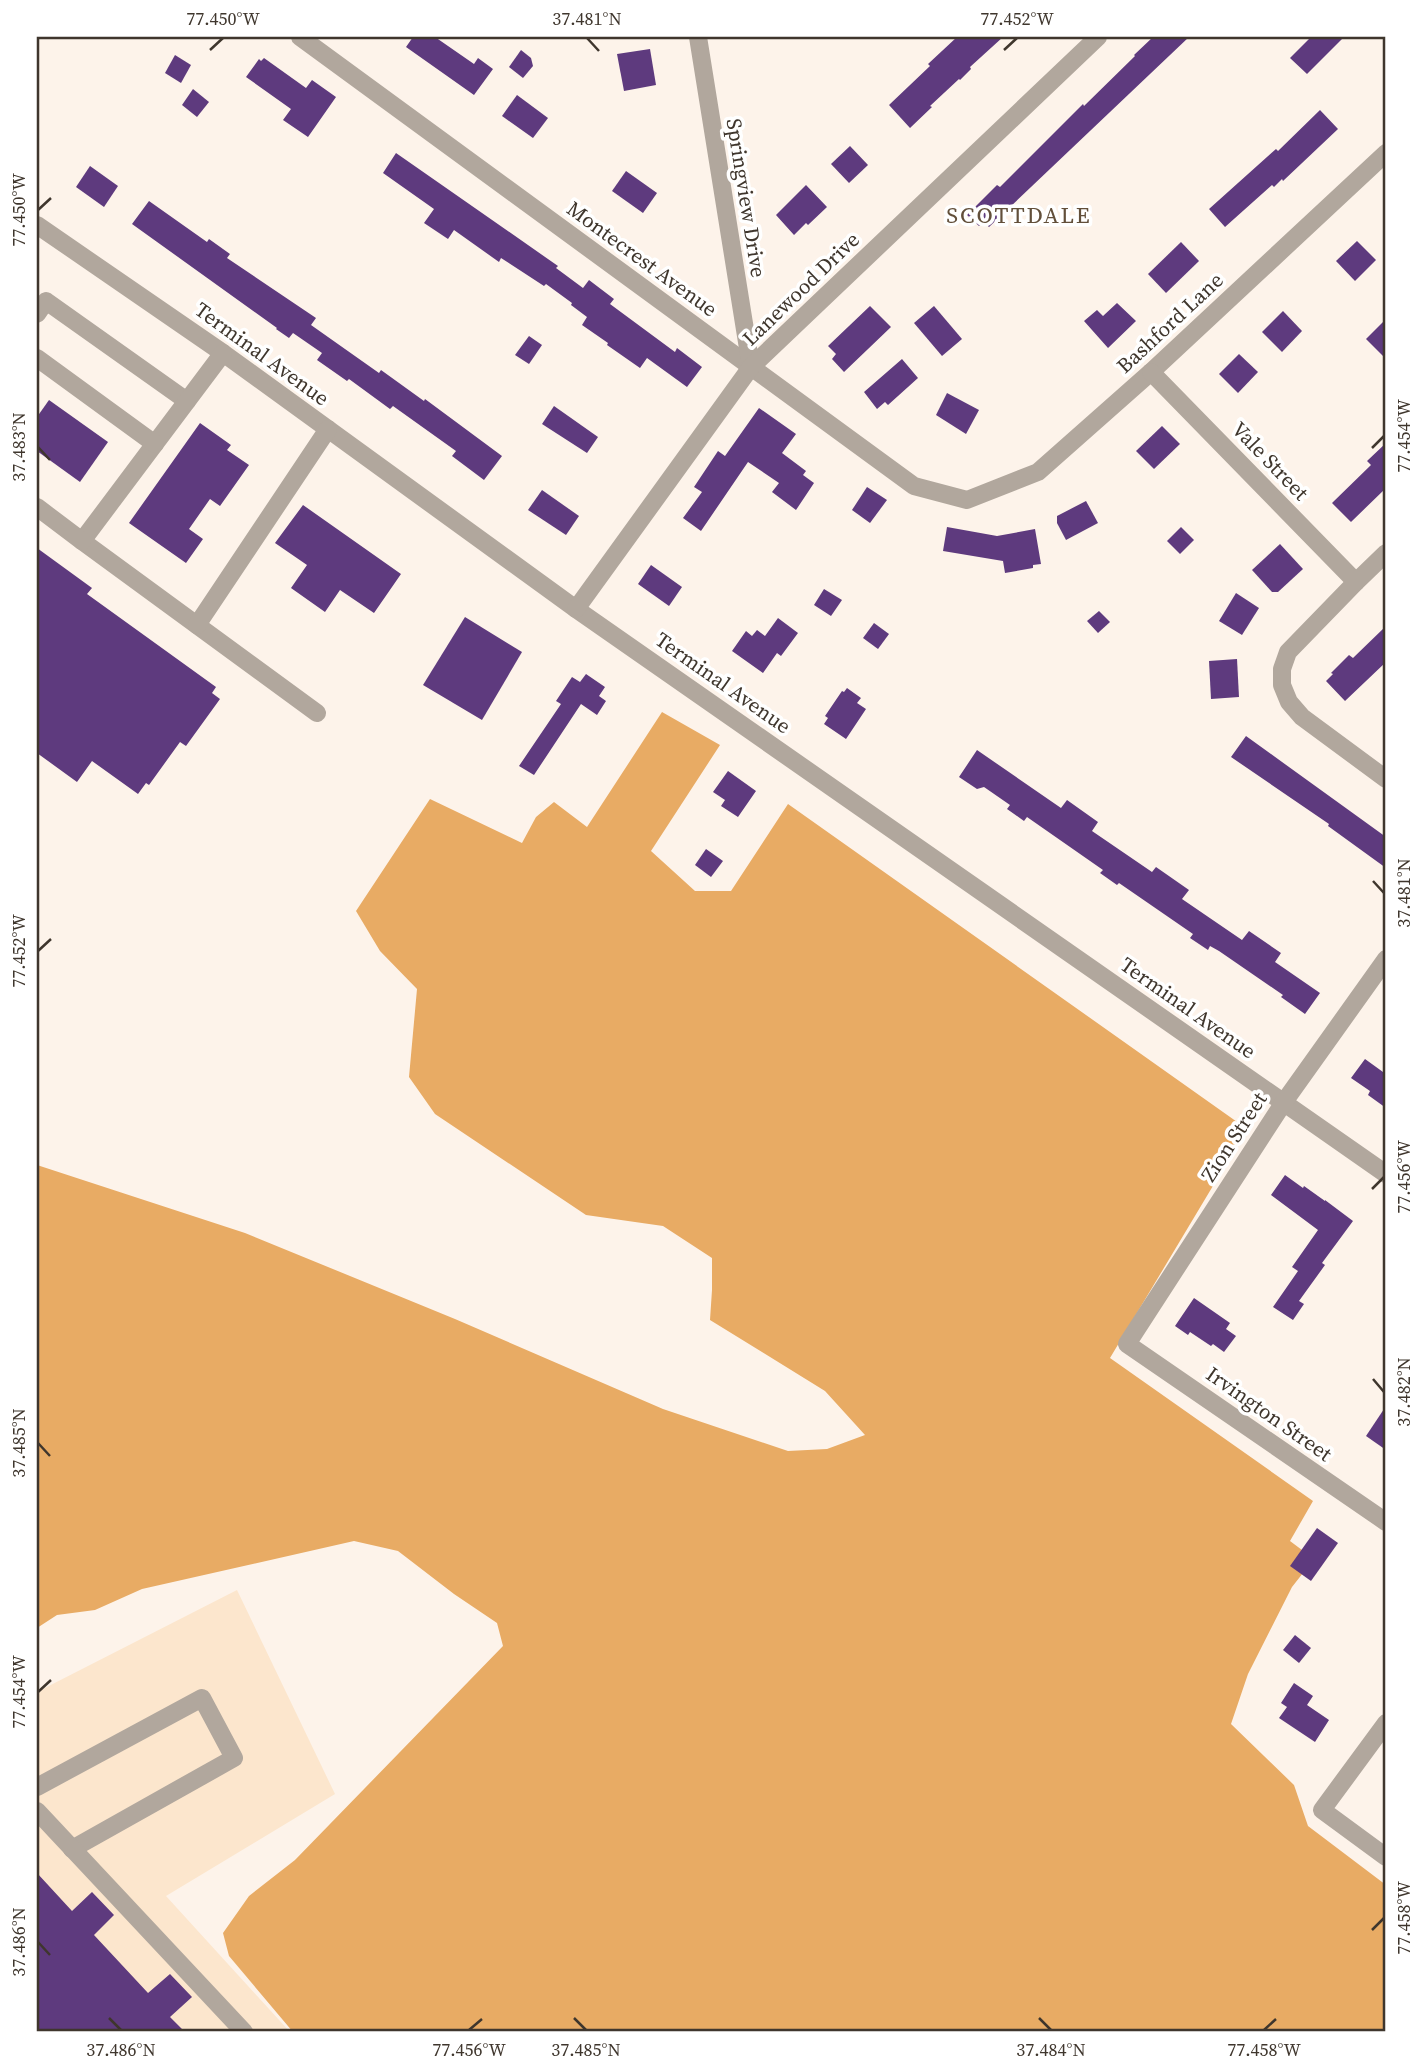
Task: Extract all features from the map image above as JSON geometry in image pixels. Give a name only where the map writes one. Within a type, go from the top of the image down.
[{"type":"street","name":"Montecrest Avenue","points":[[300,37],[914,486],[967,500]]},
{"type":"street","name":"Springview Drive","points":[[698,37],[751,367]]},
{"type":"street","name":"Lanewood Drive","points":[[576,609],[751,367],[1098,37]]},
{"type":"street","name":"Bashford Lane","points":[[967,500],[1038,472],[1151,372],[1386,153]]},
{"type":"street","name":"Terminal Avenue","points":[[37,225],[223,353],[576,609],[1386,1174]]},
{"type":"street","points":[[37,314],[47,301],[187,401]]},
{"type":"street","points":[[82,541],[223,353]]},
{"type":"street","points":[[37,358],[155,444]]},
{"type":"street","name":"Vale Street","points":[[1151,372],[1356,582]]},
{"type":"street","points":[[197,625],[328,429]]},
{"type":"street","points":[[37,508],[317,713]]},
{"type":"street","points":[[1386,553],[1288,652],[1282,668],[1282,685],[1289,702],[1302,717],[1386,779]]},
{"type":"street","name":"Zion Street","points":[[1126,1344],[1284,1102],[1386,959]]},
{"type":"street","name":"Irvington Street","points":[[1126,1344],[1386,1522]]},
{"type":"street","points":[[37,1787],[202,1698],[234,1758],[72,1849]]},
{"type":"street","points":[[1386,1723],[1322,1811],[1386,1857]]},
{"type":"street","points":[[37,1811],[244,2032]]},
{"type":"shaded area","points":[[662,712],[720,745],[651,851],[695,891],[731,891],[788,804],[1247,1129],[1110,1358],[1313,1501],[1290,1541],[1314,1559],[1292,1587],[1248,1674],[1231,1724],[1294,1785],[1308,1826],[1386,1885],[1386,2032],[293,2032],[229,1956],[223,1933],[249,1896],[295,1860],[503,1646],[497,1623],[398,1551],[354,1541],[142,1589],[95,1610],[57,1615],[37,1628],[37,1165],[245,1233],[455,1319],[663,1409],[788,1451],[827,1449],[865,1435],[825,1391],[710,1320],[712,1258],[663,1226],[586,1215],[435,1114],[409,1077],[417,989],[380,951],[356,911],[430,799],[522,843],[536,817],[554,802],[587,827]]},
{"type":"shaded area","points":[[237,1590],[335,1794],[166,1896],[290,2032],[37,2032],[37,1692]]},
{"type":"building","points":[[413,37],[435,37],[474,64],[478,58],[493,69],[474,95],[406,47]]},
{"type":"building","points":[[957,37],[1003,37],[910,128],[889,105]]},
{"type":"building","points":[[1153,37],[1189,37],[989,227],[984,222],[979,226],[967,215],[997,185],[1000,187]]},
{"type":"building","points":[[1311,37],[1344,37],[1307,74],[1290,58]]},
{"type":"building","points":[[650,49],[656,85],[624,91],[617,54]]},
{"type":"building","points":[[521,50],[531,58],[533,66],[523,78],[509,67]]},
{"type":"building","points":[[175,55],[191,65],[181,83],[165,73]]},
{"type":"building","points":[[264,58],[306,88],[312,80],[336,97],[308,137],[283,120],[291,109],[246,77],[259,59],[261,61]]},
{"type":"building","points":[[193,89],[209,102],[197,117],[182,105]]},
{"type":"building","points":[[517,95],[548,118],[533,138],[502,116]]},
{"type":"building","points":[[1320,110],[1338,129],[1283,181],[1282,179],[1274,187],[1272,185],[1225,227],[1209,209],[1276,149],[1278,151]]},
{"type":"building","points":[[850,146],[868,165],[849,183],[831,164]]},
{"type":"building","points":[[396,153],[558,266],[556,268],[583,288],[589,280],[614,299],[610,304],[675,352],[677,348],[702,367],[687,387],[647,358],[640,368],[607,345],[608,343],[582,325],[587,317],[546,284],[544,286],[501,258],[499,262],[454,230],[448,239],[424,223],[434,209],[383,173]]},
{"type":"building","points":[[90,166],[118,186],[104,207],[76,187]]},
{"type":"building","points":[[626,171],[657,193],[643,213],[612,191]]},
{"type":"building","points":[[806,185],[827,207],[794,235],[776,215]]},
{"type":"building","points":[[149,201],[207,242],[209,239],[230,254],[227,258],[316,318],[311,325],[379,373],[381,370],[424,401],[425,399],[502,456],[484,480],[452,456],[456,451],[393,406],[390,409],[317,360],[322,353],[293,333],[289,338],[132,224]]},
{"type":"building","points":[[1357,241],[1376,260],[1355,281],[1336,261]]},
{"type":"building","points":[[1181,242],[1199,261],[1166,293],[1148,274]]},
{"type":"building","points":[[1117,303],[1136,321],[1108,348],[1084,321],[1097,310],[1103,316]]},
{"type":"building","points":[[870,306],[891,327],[844,372],[832,359],[836,354],[828,346]]},
{"type":"building","points":[[934,306],[962,339],[942,356],[914,323]]},
{"type":"building","points":[[1283,311],[1302,331],[1282,352],[1262,332]]},
{"type":"building","points":[[1386,319],[1386,359],[1366,339]]},
{"type":"building","points":[[529,336],[542,345],[529,364],[515,355]]},
{"type":"building","points":[[1239,354],[1258,372],[1238,393],[1219,374]]},
{"type":"building","points":[[902,359],[918,378],[888,405],[885,402],[877,409],[864,392]]},
{"type":"building","points":[[947,393],[979,410],[966,434],[936,415]]},
{"type":"building","points":[[49,400],[108,442],[80,482],[37,451],[37,417]]},
{"type":"building","points":[[554,406],[598,437],[587,453],[542,424]]},
{"type":"building","points":[[759,408],[796,434],[782,453],[806,471],[803,475],[814,483],[796,510],[772,492],[779,483],[748,462],[701,531],[683,518],[702,492],[694,487],[718,451],[725,456]]},
{"type":"building","points":[[200,423],[231,445],[227,450],[249,465],[220,506],[210,499],[189,529],[203,539],[186,563],[129,523]]},
{"type":"building","points":[[1162,426],[1180,444],[1154,469],[1136,451]]},
{"type":"building","points":[[1386,443],[1386,488],[1351,522],[1332,503],[1371,465],[1367,461]]},
{"type":"building","points":[[867,487],[887,500],[870,523],[852,510]]},
{"type":"building","points":[[542,490],[579,516],[566,535],[528,510]]},
{"type":"building","points":[[1086,501],[1098,523],[1066,540],[1057,523],[1057,516]]},
{"type":"building","points":[[303,505],[401,574],[374,613],[340,590],[325,612],[291,588],[307,565],[275,543]]},
{"type":"building","points":[[947,527],[997,536],[1035,529],[1041,564],[1005,573],[1003,561],[943,551]]},
{"type":"building","points":[[1181,527],[1194,540],[1180,554],[1167,541]]},
{"type":"building","points":[[1280,544],[1303,569],[1278,592],[1272,592],[1252,570]]},
{"type":"building","points":[[37,548],[92,588],[87,594],[216,687],[212,693],[220,699],[186,746],[180,742],[149,785],[146,783],[138,794],[92,761],[77,782],[37,753]]},
{"type":"building","points":[[651,565],[682,587],[669,606],[638,584]]},
{"type":"building","points":[[824,589],[842,600],[831,616],[814,605]]},
{"type":"building","points":[[1236,593],[1259,608],[1242,635],[1219,621]]},
{"type":"building","points":[[1099,611],[1110,622],[1098,633],[1087,621]]},
{"type":"building","points":[[465,617],[522,652],[482,720],[423,685]]},
{"type":"building","points":[[778,618],[798,633],[781,656],[777,653],[763,673],[732,651],[746,631],[752,636],[757,630],[765,636]]},
{"type":"building","points":[[874,623],[889,634],[878,649],[863,638]]},
{"type":"building","points":[[1386,626],[1386,662],[1345,701],[1326,681],[1349,655],[1353,658]]},
{"type":"building","points":[[1237,659],[1239,697],[1211,699],[1209,661]]},
{"type":"building","points":[[586,674],[605,687],[599,696],[606,701],[597,715],[581,704],[534,775],[519,766],[561,704],[556,701],[572,677],[580,682]]},
{"type":"building","points":[[847,688],[861,698],[857,703],[866,709],[846,739],[824,724],[828,718],[825,716]]},
{"type":"building","points":[[1246,736],[1386,837],[1386,868],[1328,826],[1329,824],[1231,757]]},
{"type":"building","points":[[977,750],[1061,808],[1067,800],[1098,822],[1092,831],[1152,872],[1156,867],[1189,890],[1182,899],[1242,940],[1249,931],[1281,953],[1275,962],[1320,993],[1305,1014],[1281,997],[1283,995],[1219,951],[1210,946],[1208,950],[1190,938],[1193,934],[1119,883],[1117,885],[1100,873],[1103,870],[1027,817],[1024,821],[1007,809],[1010,805],[984,787],[977,789],[959,777]]},
{"type":"building","points":[[728,771],[756,791],[738,817],[721,806],[725,800],[713,792]]},
{"type":"building","points":[[706,849],[723,861],[711,877],[695,865]]},
{"type":"building","points":[[1365,1059],[1383,1072],[1386,1068],[1386,1108],[1368,1095],[1370,1091],[1351,1078]]},
{"type":"building","points":[[1285,1175],[1353,1221],[1322,1263],[1325,1265],[1299,1301],[1304,1304],[1293,1320],[1273,1307],[1298,1271],[1292,1267],[1318,1230],[1271,1195]]},
{"type":"building","points":[[1194,1298],[1230,1323],[1226,1329],[1236,1336],[1224,1352],[1175,1326]]},
{"type":"building","points":[[1386,1406],[1386,1450],[1366,1436]]},
{"type":"building","points":[[1317,1528],[1338,1543],[1311,1581],[1290,1566]]},
{"type":"building","points":[[1295,1635],[1311,1648],[1299,1663],[1283,1650]]},
{"type":"building","points":[[1294,1683],[1313,1696],[1307,1705],[1329,1720],[1315,1742],[1279,1718],[1287,1707],[1281,1703]]},
{"type":"building","points":[[37,1873],[72,1911],[92,1892],[114,1915],[94,1935],[148,1993],[170,1974],[192,1997],[170,2017],[185,2032],[37,2032]]},
{"type":"district","name":"SCOTTDALE","points":[[1019,215]]}]
